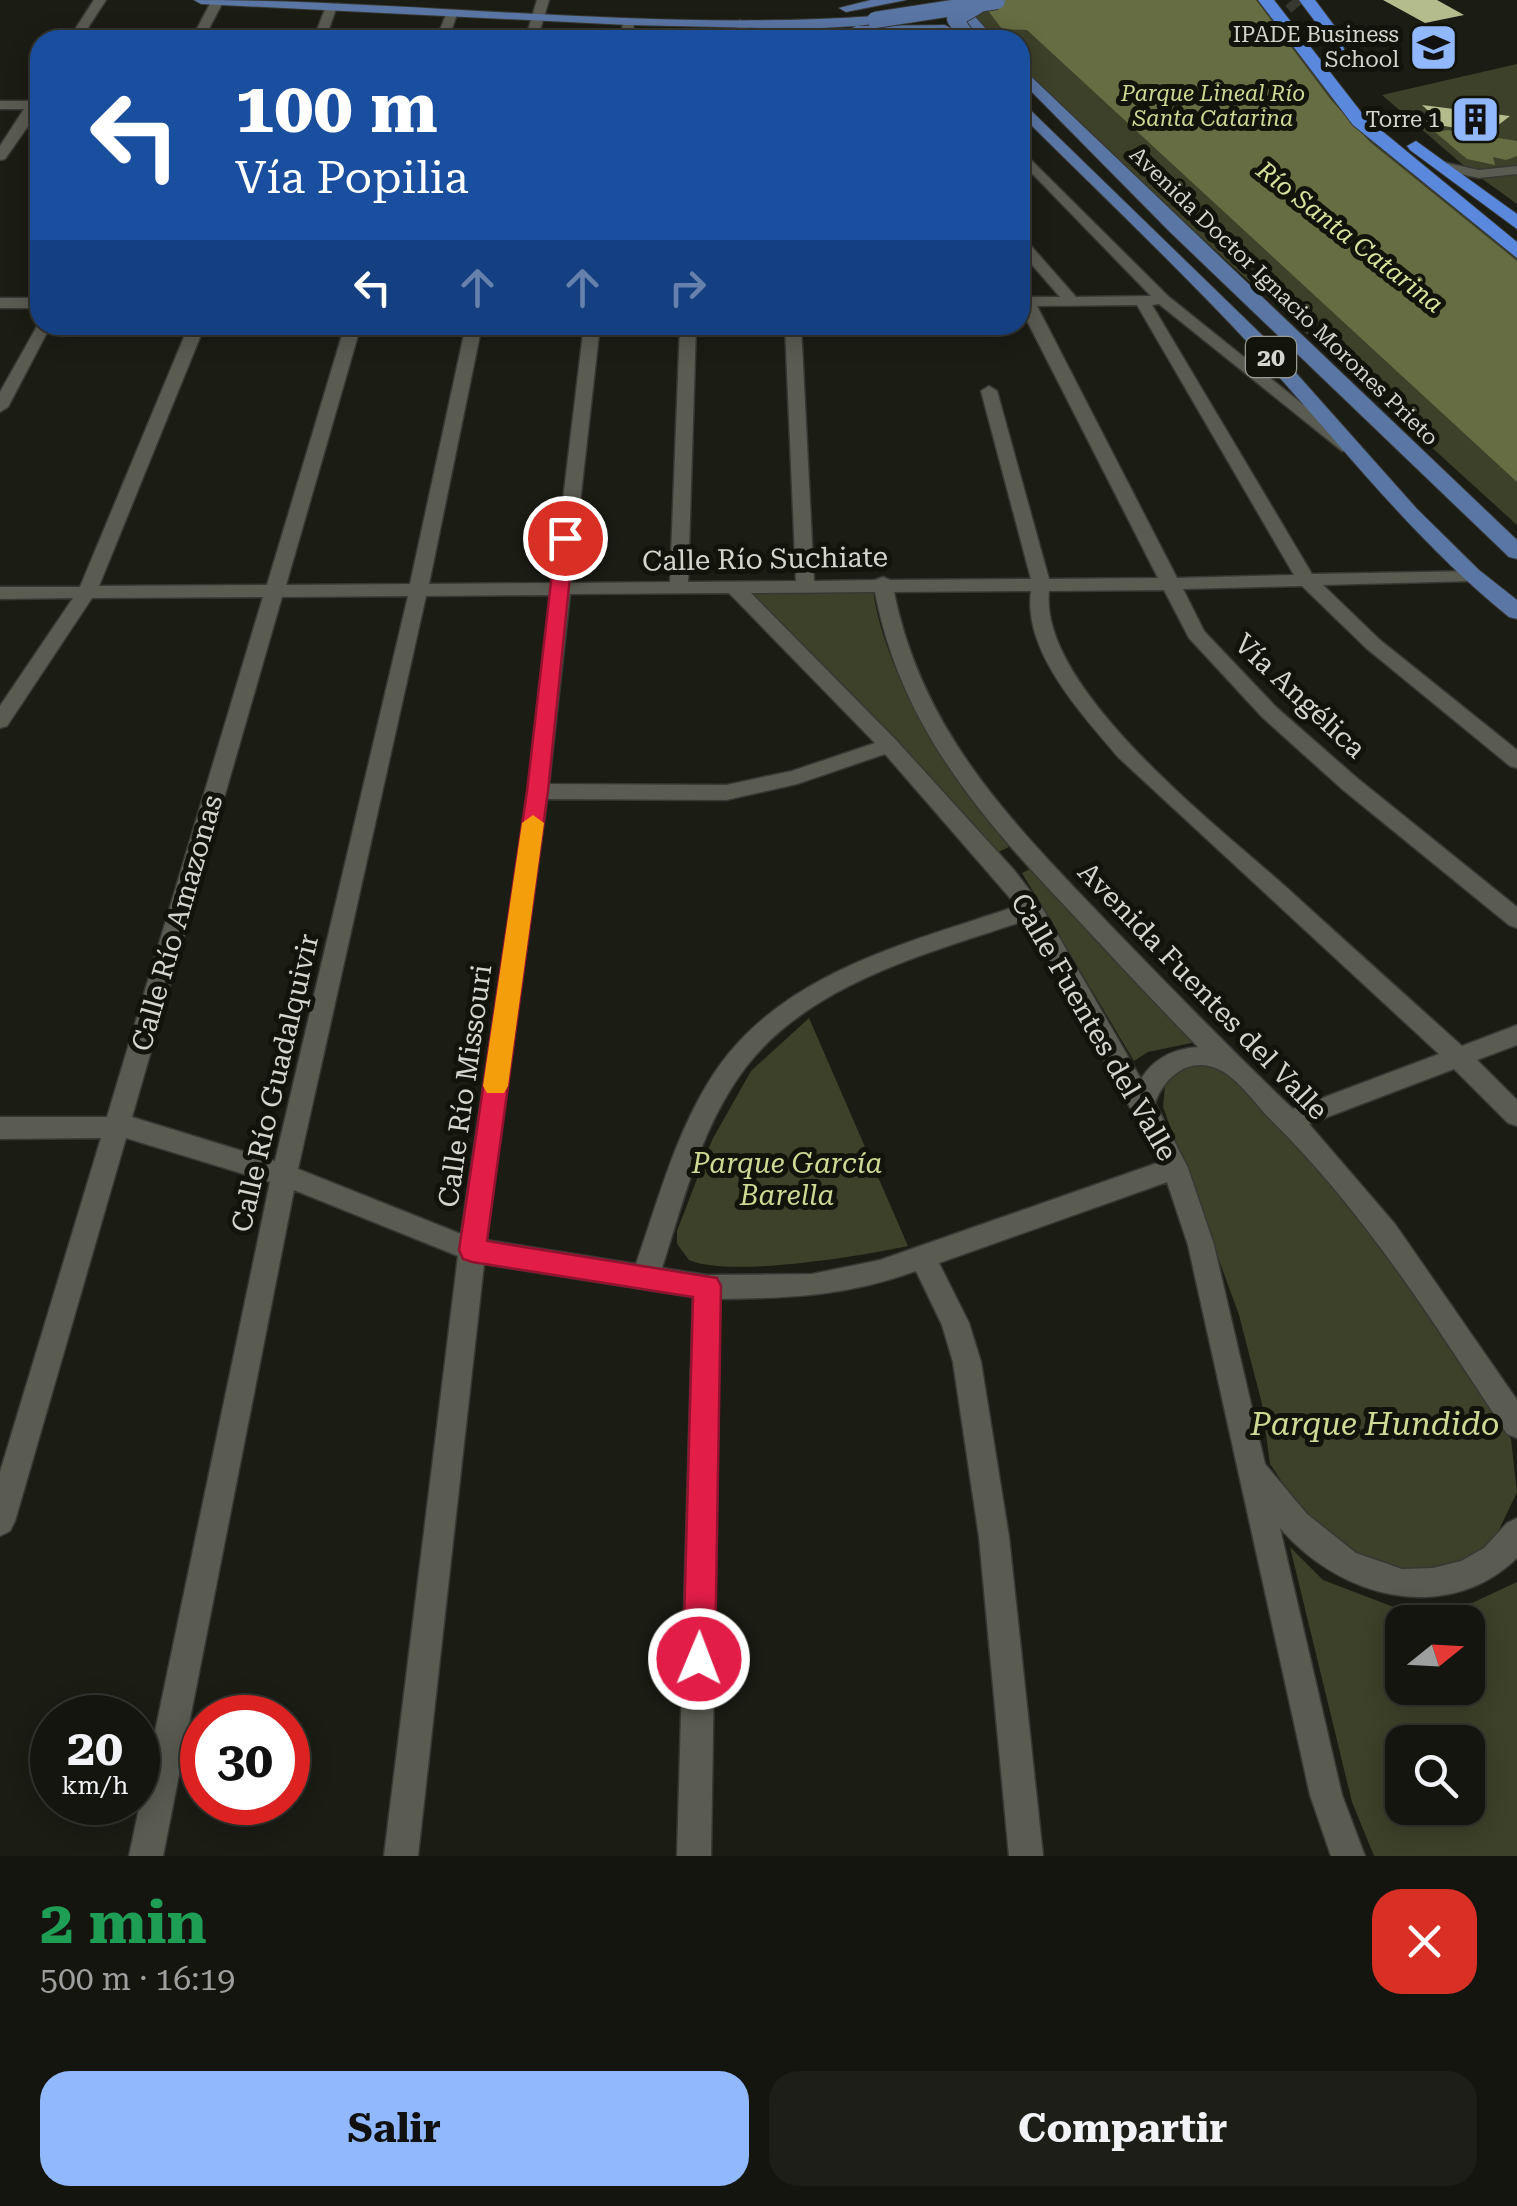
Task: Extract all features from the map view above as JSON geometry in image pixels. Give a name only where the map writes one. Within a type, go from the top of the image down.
[{"type":"highway","points":[[1266,0],[1341,100],[1382,143],[1517,252]]},
{"type":"highway","points":[[1278,0],[1300,31],[1306,45],[1303,50]]},
{"type":"highway","points":[[1303,4],[1341,67],[1376,109],[1517,223]]},
{"type":"main road","points":[[201,0],[451,14],[547,9],[628,21],[808,11],[899,0]]},
{"type":"main road","points":[[388,0],[678,18],[796,17],[914,30]]},
{"type":"main road","points":[[921,0],[947,30]]},
{"type":"main road","points":[[869,25],[948,0],[979,30]]},
{"type":"main road","points":[[765,30],[869,25],[1001,0]]},
{"type":"main road","points":[[961,30],[954,22],[958,14],[1001,0]]},
{"type":"main road","points":[[354,7],[402,1]]},
{"type":"main road","points":[[678,18],[739,30]]},
{"type":"main road","name":"Avenida Doctor Ignacio Morones Prieto","points":[[1030,81],[1176,228],[1517,552]]},
{"type":"main road","points":[[1030,101],[1142,210],[1176,228]]},
{"type":"main road","name":"Avenida Doctor Ignacio Morones Prieto","points":[[1030,115],[1258,342],[1408,514],[1517,612]]},
{"type":"street","points":[[80,30],[100,0]]},
{"type":"street","points":[[202,30],[218,0]]},
{"type":"street","points":[[323,30],[331,6]]},
{"type":"street","points":[[445,30],[451,14]]},
{"type":"street","points":[[627,30],[628,21]]},
{"type":"street","points":[[0,106],[30,103]]},
{"type":"street","points":[[0,156],[30,113]]},
{"type":"street","points":[[1030,162],[1164,300],[1351,450]]},
{"type":"street","points":[[1442,166],[1479,174],[1510,172]]},
{"type":"street","points":[[1488,201],[1486,189],[1510,172]]},
{"type":"street","points":[[1030,253],[1072,300]]},
{"type":"street","points":[[1142,300],[1305,578],[1373,644],[1517,761]]},
{"type":"street","points":[[1030,302],[1164,300]]},
{"type":"street","points":[[0,303],[30,303]]},
{"type":"street","name":"Vía Angélica","points":[[1030,315],[1196,634],[1220,663],[1317,753],[1517,919]]},
{"type":"street","points":[[0,407],[38,335]]},
{"type":"street","points":[[0,721],[86,592],[193,335]]},
{"type":"street","name":"Calle Río Amazonas","points":[[0,1521],[350,335]]},
{"type":"street","name":"Calle Río Guadalquivir","points":[[146,1856],[284,1175],[418,591],[472,335]]},
{"type":"street","name":"Calle Río Missouri","points":[[401,1856],[472,1250],[538,791],[591,335]]},
{"type":"street","points":[[680,588],[688,335]]},
{"type":"street","points":[[793,335],[805,584]]},
{"type":"street","points":[[989,390],[1041,584],[1036,596],[1050,644],[1108,734],[1141,769],[1458,1057],[1517,1116]]},
{"type":"street","name":"Calle Río Suchiate","points":[[0,592],[1170,584],[1472,575]]},
{"type":"street","name":"Avenida Fuentes del Valle","points":[[883,583],[896,651],[934,732],[1004,829],[1338,1172],[1400,1252],[1517,1424]]},
{"type":"street","name":"Calle Fuentes del Valle","points":[[734,587],[889,745],[1032,910],[1143,1103],[1175,1168],[1201,1246],[1252,1464],[1278,1599],[1326,1795],[1348,1856]]},
{"type":"street","points":[[538,791],[703,794],[737,790],[797,777],[889,745]]},
{"type":"street","points":[[1006,876],[1013,864],[1035,862]]},
{"type":"street","points":[[646,1274],[710,1102],[750,1043],[778,1019],[866,970],[1032,910]]},
{"type":"street","points":[[1289,1121],[1517,1036]]},
{"type":"street","points":[[1143,1103],[1148,1084],[1164,1065],[1196,1056],[1228,1063]]},
{"type":"street","points":[[0,1128],[131,1127],[284,1175],[472,1250],[707,1286],[812,1286],[923,1258],[1175,1168]]},
{"type":"street","points":[[923,1258],[955,1323],[967,1362],[994,1537],[1026,1856]]},
{"type":"street","points":[[694,1856],[707,1286]]},
{"type":"street","points":[[1252,1464],[1280,1510],[1312,1541],[1354,1570],[1394,1583],[1427,1584],[1456,1578],[1482,1567],[1512,1544],[1517,1533]]},
{"type":"green space","name":"Río Santa Catarina","points":[[956,0],[1263,0],[1351,115],[1517,251],[1517,525],[1195,232],[1030,75],[1030,30],[984,30]]},
{"type":"green space","points":[[1517,64],[1517,204],[1463,165],[1382,95]]},
{"type":"green space","points":[[873,591],[881,627],[908,694],[945,757],[1009,847],[998,852],[751,594]]},
{"type":"green space","points":[[1030,869],[1196,1042],[1148,1052],[1134,1061],[1022,873]]},
{"type":"green space","name":"Parque García Barella","points":[[809,1018],[908,1246],[764,1266],[709,1265],[689,1260],[677,1244],[677,1231],[712,1140],[751,1071]]},
{"type":"green space","name":"Parque Hundido","points":[[1200,1061],[1230,1074],[1333,1174],[1460,1353],[1511,1439],[1517,1492],[1489,1551],[1423,1573],[1360,1558],[1305,1516],[1270,1464],[1262,1404],[1239,1315],[1163,1107],[1166,1076]]},
{"type":"green space","points":[[1290,1547],[1323,1580],[1389,1605],[1385,1605],[1385,1705],[1485,1705],[1485,1605],[1448,1605],[1472,1603],[1517,1582],[1517,1856],[1374,1856],[1352,1802]]},
{"type":"water","name":"Río Santa Catarina","points":[[980,0],[1256,0],[1331,100],[1370,142],[1517,261],[1517,482],[1030,30],[1002,29]]},
{"type":"water","points":[[1448,130],[1517,141],[1517,156],[1506,160],[1493,157],[1495,165],[1467,159],[1435,132]]},
{"type":"building","points":[[1383,0],[1437,0],[1464,15],[1425,23]]},
{"type":"building","name":"Torre 1","points":[[1422,105],[1510,116],[1488,133],[1444,126]]},
{"type":"tunnel","points":[[1292,0],[1298,7]]},
{"type":"slow traffic","points":[[496,1086],[533,823]]},
{"type":"place","name":"IPADE Business School","points":[[1434,47]]},
{"type":"place","name":"Torre 1","points":[[1475,119]]},
{"type":"route","points":[[565,538],[538,791],[472,1250],[707,1286],[699,1659]]},
{"type":"park label","name":"Parque Lineal Río Santa Catarina","points":[[1213,106]]}]
